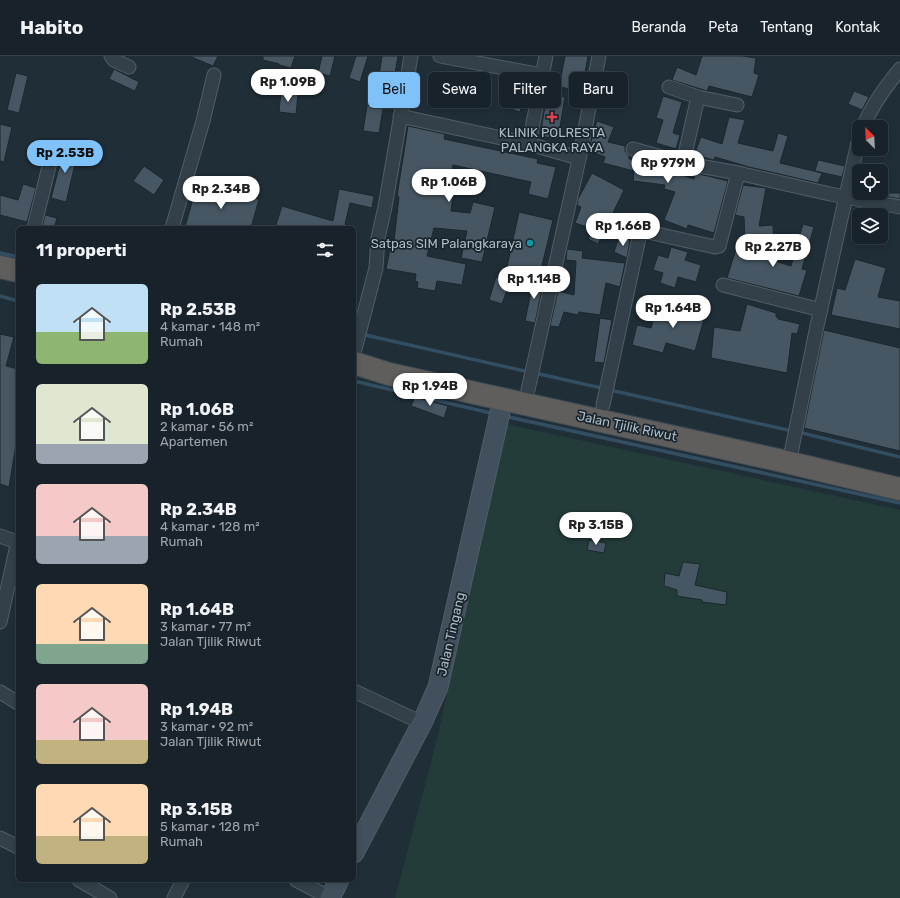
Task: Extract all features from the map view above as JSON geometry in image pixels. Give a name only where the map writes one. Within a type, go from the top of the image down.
[{"type":"highway","points":[[0,267],[16,271]]},
{"type":"highway","points":[[0,282],[16,286]]},
{"type":"highway","name":"Jalan Tjilik Riwut","points":[[356,355],[603,405],[791,455],[900,489]]},
{"type":"highway","name":"Jalan Tjilik Riwut","points":[[356,355],[389,374],[503,399],[791,455],[900,474]]},
{"type":"main road","name":"Jalan Tingang","points":[[356,848],[434,699],[442,673],[503,399]]},
{"type":"main road","points":[[330,898],[338,882]]},
{"type":"street","points":[[111,56],[114,60],[129,67]]},
{"type":"street","points":[[356,355],[376,268],[378,238],[385,207],[411,56]]},
{"type":"street","points":[[440,56],[526,72]]},
{"type":"street","points":[[543,72],[546,56]]},
{"type":"street","points":[[528,390],[579,158],[599,56]]},
{"type":"street","points":[[866,120],[881,92],[900,69]]},
{"type":"street","points":[[173,226],[203,121],[214,75]]},
{"type":"street","points":[[669,87],[698,98],[737,104]]},
{"type":"street","points":[[683,164],[698,98]]},
{"type":"street","points":[[529,144],[536,108]]},
{"type":"street","points":[[400,116],[529,144],[579,158]]},
{"type":"street","points":[[633,149],[683,164],[738,173],[830,194],[900,207]]},
{"type":"street","points":[[791,455],[855,156]]},
{"type":"street","points":[[34,226],[51,158]]},
{"type":"street","points":[[603,405],[638,238],[642,234],[648,232],[715,247],[719,246],[738,173]]},
{"type":"street","points":[[723,285],[821,310]]},
{"type":"street","points":[[0,536],[16,540]]},
{"type":"street","points":[[0,622],[16,550]]},
{"type":"street","points":[[0,692],[16,702]]},
{"type":"street","points":[[356,692],[422,723]]},
{"type":"street","points":[[0,838],[16,846]]},
{"type":"street","points":[[82,882],[110,898]]},
{"type":"street","points":[[174,898],[182,882]]},
{"type":"street","points":[[300,882],[330,898]]},
{"type":"green space","points":[[506,424],[900,510],[900,898],[395,898],[437,739]]},
{"type":"building","points":[[189,56],[218,56],[213,66]]},
{"type":"building","points":[[263,56],[295,56],[291,68],[263,60]]},
{"type":"building","points":[[322,56],[335,56],[330,76],[318,73]]},
{"type":"building","points":[[356,56],[368,56],[360,82],[349,78]]},
{"type":"building","points":[[382,56],[398,56],[395,72],[380,72]]},
{"type":"building","points":[[565,56],[588,56],[585,72],[569,72],[569,89],[561,87],[561,77]]},
{"type":"building","points":[[702,56],[742,56],[756,58],[754,73],[759,75],[752,97],[709,86],[707,91],[672,80],[677,67],[696,75]]},
{"type":"building","points":[[114,69],[139,82],[135,91],[109,79]]},
{"type":"building","points":[[16,73],[28,76],[19,113],[7,110]]},
{"type":"building","points":[[854,91],[869,97],[862,110],[848,104]]},
{"type":"building","points":[[281,92],[298,94],[296,114],[279,112]]},
{"type":"building","name":"KLINIK POLRESTA PALANGKA RAYA","points":[[561,96],[565,97],[558,139],[540,136],[545,108],[561,108]]},
{"type":"building","points":[[663,96],[682,102],[673,133],[680,135],[676,149],[656,143],[663,120],[656,118]]},
{"type":"building","points":[[368,99],[368,108],[383,108],[379,133],[363,131]]},
{"type":"building","points":[[507,108],[521,108],[520,112]]},
{"type":"building","points":[[729,117],[745,120],[738,143],[773,151],[778,133],[788,136],[780,163],[822,173],[818,183],[749,167],[715,157],[714,160],[694,155],[701,137],[722,144]]},
{"type":"building","points":[[597,121],[614,127],[608,142],[625,146],[625,151],[629,156],[629,159],[647,161],[662,165],[662,168],[694,179],[695,173],[728,181],[714,233],[688,225],[687,229],[664,220],[675,192],[664,189],[665,185],[633,181],[634,171],[603,163],[605,157],[589,151]]},
{"type":"building","points":[[0,124],[12,127],[4,162],[0,161]]},
{"type":"building","points":[[408,126],[445,134],[444,139],[538,159],[537,163],[556,167],[548,199],[528,194],[531,182],[453,165],[446,197],[453,198],[451,211],[470,213],[473,202],[495,207],[482,262],[461,258],[467,231],[434,228],[427,256],[466,264],[462,285],[437,281],[435,291],[417,288],[418,282],[415,281],[416,274],[386,269],[390,249],[393,249],[399,197],[397,196]]},
{"type":"building","points":[[65,145],[79,148],[66,202],[51,198]]},
{"type":"building","points":[[818,160],[845,166],[842,177],[815,171]]},
{"type":"building","points":[[144,166],[164,180],[154,195],[133,181]]},
{"type":"building","points":[[592,173],[624,190],[598,244],[588,239],[593,229],[575,223],[581,207],[577,205],[578,199]]},
{"type":"building","points":[[23,184],[36,188],[27,222],[0,215],[0,195],[18,200]]},
{"type":"building","points":[[197,185],[259,199],[252,226],[185,226]]},
{"type":"building","points":[[743,185],[766,188],[759,226],[773,225],[774,245],[745,246],[744,217],[735,215]]},
{"type":"building","points":[[339,189],[374,196],[372,208],[350,203],[345,224],[348,226],[276,226],[282,206],[333,221]]},
{"type":"building","points":[[888,193],[900,193],[900,199],[888,197]]},
{"type":"building","name":"Satpas SIM Palangkaraya","points":[[519,212],[553,220],[540,274],[507,267]]},
{"type":"building","points":[[45,215],[57,218],[55,226],[42,226]]},
{"type":"building","points":[[803,224],[814,227],[802,269],[807,270],[799,296],[727,278],[736,249],[791,266]]},
{"type":"building","points":[[619,237],[630,240],[627,258],[614,252]]},
{"type":"building","points":[[671,247],[688,252],[685,260],[701,265],[696,282],[678,277],[675,288],[660,283],[663,273],[653,270],[658,255],[668,258]]},
{"type":"building","points":[[567,249],[583,251],[582,258],[625,263],[620,287],[606,283],[600,315],[579,312],[578,315],[564,312],[559,327],[550,326],[558,291],[574,295],[576,261],[566,260]]},
{"type":"building","points":[[855,259],[886,268],[878,297],[900,301],[900,329],[831,315],[837,288],[845,290]]},
{"type":"building","points":[[496,277],[510,282],[502,304],[489,300]]},
{"type":"building","points":[[534,277],[544,279],[535,323],[525,321]]},
{"type":"building","points":[[685,299],[708,305],[695,351],[666,343],[663,353],[632,345],[637,325],[651,328],[656,310],[680,316]]},
{"type":"building","points":[[747,304],[776,313],[776,317],[778,317],[778,319],[800,324],[797,334],[792,333],[787,373],[711,358],[714,327],[740,331]]},
{"type":"building","points":[[600,318],[612,320],[604,363],[594,362]]},
{"type":"building","points":[[824,330],[900,348],[900,451],[804,428]]},
{"type":"building","points":[[0,334],[14,337],[6,366],[16,368],[16,445],[9,487],[0,484]]},
{"type":"building","points":[[415,397],[448,406],[444,418],[411,406]]},
{"type":"building","points":[[589,540],[606,543],[604,553],[587,550]]},
{"type":"building","points":[[683,562],[700,564],[695,585],[727,592],[726,605],[702,602],[702,600],[677,596],[677,590],[664,586],[665,573],[679,576]]},
{"type":"waterway","points":[[0,253],[16,257]]},
{"type":"waterway","points":[[0,296],[16,300]]},
{"type":"waterway","points":[[361,334],[529,372]]},
{"type":"waterway","points":[[535,373],[792,431]]},
{"type":"waterway","points":[[356,381],[495,414]]},
{"type":"waterway","points":[[504,416],[900,503]]},
{"type":"waterway","points":[[798,432],[900,457]]},
{"type":"place","name":"KLINIK POLRESTA PALANGKA RAYA","points":[[552,117]]},
{"type":"place","name":"Satpas SIM Palangkaraya","points":[[530,243]]}]
